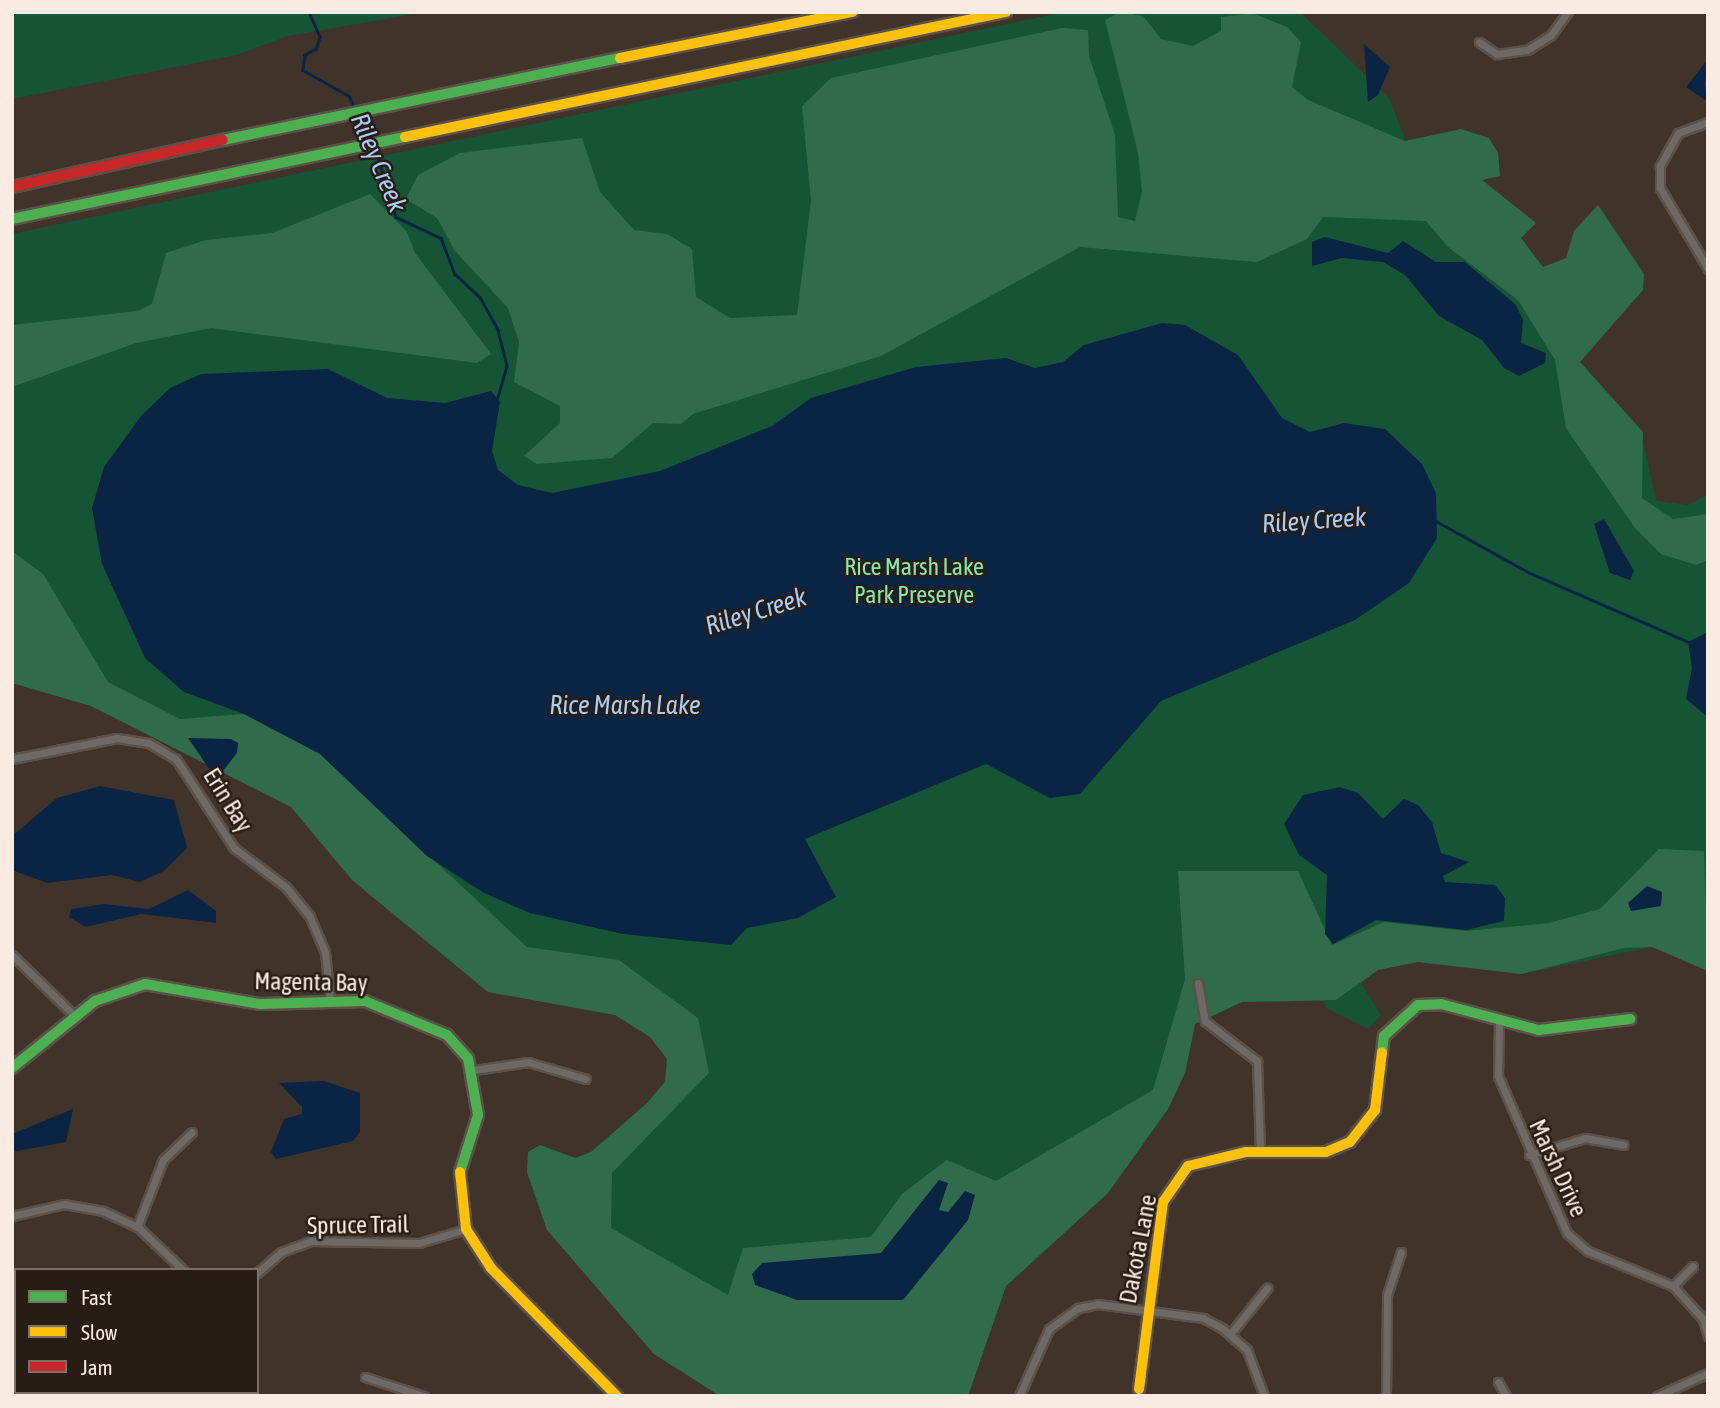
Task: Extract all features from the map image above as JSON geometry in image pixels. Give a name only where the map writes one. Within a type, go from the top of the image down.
[{"type":"main road","points":[[12,187],[400,101],[853,12]]},
{"type":"main road","points":[[12,219],[1006,12]]},
{"type":"main road","name":"Magenta Bay","points":[[12,1068],[75,1016],[111,993],[145,984],[260,1004],[330,1000],[382,1005],[433,1027],[458,1046],[474,1070],[480,1104],[458,1192],[466,1229],[491,1268],[617,1396]]},
{"type":"main road","name":"Dakota Lane","points":[[1139,1389],[1156,1237],[1173,1181],[1188,1166],[1214,1156],[1260,1152],[1326,1152],[1362,1133],[1376,1110],[1384,1035],[1419,1005],[1441,1004],[1499,1024],[1574,1030],[1630,1019]]},
{"type":"street","points":[[1479,42],[1497,54],[1527,50],[1551,34],[1567,12]]},
{"type":"street","points":[[1708,122],[1681,132],[1660,166],[1660,188],[1708,269]]},
{"type":"street","name":"Erin Bay","points":[[12,759],[117,738],[149,743],[176,759],[234,848],[286,887],[310,917],[325,952],[330,1000]]},
{"type":"street","points":[[12,955],[75,1016]]},
{"type":"street","points":[[1198,983],[1205,1021],[1257,1060],[1260,1152]]},
{"type":"street","name":"Marsh Drive","points":[[1499,1024],[1497,1076],[1529,1155],[1567,1233],[1588,1251],[1673,1286],[1703,1319],[1708,1336]]},
{"type":"street","points":[[474,1070],[528,1062],[586,1079]]},
{"type":"street","points":[[137,1227],[163,1160],[192,1132]]},
{"type":"street","points":[[1529,1155],[1585,1138],[1623,1145]]},
{"type":"street","points":[[12,1216],[83,1206],[137,1227],[181,1268]]},
{"type":"street","name":"Spruce Trail","points":[[259,1271],[281,1252],[311,1241],[419,1243],[466,1229]]},
{"type":"street","points":[[1386,1396],[1387,1295],[1401,1252]]},
{"type":"street","points":[[1673,1286],[1693,1266]]},
{"type":"street","points":[[1231,1333],[1267,1288]]},
{"type":"street","points":[[1019,1396],[1039,1343],[1060,1317],[1098,1304],[1203,1318],[1231,1333],[1258,1369],[1264,1396]]},
{"type":"street","points":[[1657,1396],[1708,1373]]},
{"type":"street","points":[[365,1377],[424,1396]]},
{"type":"street","points":[[1498,1382],[1506,1396]]},
{"type":"green space","points":[[12,12],[425,12],[288,36],[236,55],[12,99]]},
{"type":"green space","name":"Rice Marsh Lake Park Preserve","points":[[1064,12],[1300,12],[1389,98],[1416,167],[1613,400],[1644,445],[1656,501],[1688,505],[1708,494],[1708,971],[1652,947],[1521,974],[1418,962],[1378,970],[1361,983],[1381,1015],[1368,1029],[1326,1008],[1325,1001],[1242,1002],[1195,1024],[1185,1073],[1168,1109],[1108,1193],[1006,1286],[968,1396],[720,1396],[654,1354],[547,1230],[527,1172],[528,1152],[540,1145],[575,1158],[591,1152],[647,1103],[665,1082],[667,1059],[650,1037],[615,1015],[488,992],[352,880],[291,807],[91,706],[12,683],[12,234]]},
{"type":"green space","points":[[1120,12],[1143,16],[1161,39],[1193,46],[1221,31],[1221,17],[1252,13],[1287,27],[1301,42],[1292,87],[1308,100],[1405,141],[1461,129],[1489,138],[1498,153],[1500,176],[1482,180],[1536,223],[1521,238],[1543,267],[1566,258],[1574,231],[1598,205],[1644,274],[1643,290],[1580,362],[1643,432],[1642,498],[1673,519],[1708,514],[1708,560],[1696,565],[1661,554],[1635,528],[1566,428],[1555,360],[1518,300],[1448,247],[1426,221],[1323,217],[1307,239],[1257,262],[1080,247],[881,356],[693,414],[681,424],[653,423],[612,458],[537,464],[524,456],[560,423],[560,406],[514,382],[519,342],[508,308],[455,251],[437,218],[406,199],[418,175],[460,153],[582,138],[600,192],[634,230],[667,234],[692,249],[696,297],[730,318],[797,315],[811,201],[802,106],[831,78],[1062,28],[1088,30],[1089,56],[1115,135],[1118,217],[1135,221],[1142,192],[1138,153],[1105,20]]},
{"type":"green space","points":[[370,194],[407,232],[415,253],[491,354],[477,363],[211,328],[136,343],[12,387],[12,325],[138,311],[152,304],[166,253],[206,240],[272,233]]},
{"type":"green space","points":[[12,551],[43,574],[108,682],[180,719],[244,714],[320,754],[527,947],[619,960],[698,1018],[709,1073],[612,1173],[611,1228],[728,1295],[743,1248],[871,1237],[902,1194],[947,1160],[996,1181],[1153,1090],[1185,979],[1178,871],[1298,871],[1332,945],[1384,922],[1467,931],[1549,923],[1600,909],[1659,849],[1704,851],[1708,971],[1652,947],[1624,948],[1521,974],[1418,962],[1378,970],[1336,1000],[1242,1002],[1195,1024],[1185,1073],[1168,1109],[1108,1193],[1006,1286],[968,1396],[720,1396],[654,1354],[547,1230],[527,1172],[528,1152],[540,1145],[575,1158],[591,1152],[647,1103],[665,1082],[667,1059],[650,1037],[615,1015],[488,992],[352,880],[291,807],[91,706],[12,683]]},
{"type":"water","points":[[1364,44],[1390,67],[1378,95],[1368,102]]},
{"type":"water","points":[[1708,59],[1705,85],[1707,101],[1686,87]]},
{"type":"water","points":[[1325,237],[1388,253],[1403,241],[1436,262],[1465,262],[1516,305],[1523,320],[1521,343],[1546,353],[1545,363],[1519,376],[1504,368],[1482,340],[1439,316],[1405,275],[1383,262],[1342,258],[1312,266],[1312,242]]},
{"type":"water","name":"Rice Marsh Lake","points":[[1162,323],[1185,325],[1238,355],[1282,418],[1310,432],[1344,423],[1385,429],[1422,464],[1436,493],[1437,538],[1409,583],[1355,620],[1161,701],[1080,794],[1050,798],[986,764],[805,839],[836,897],[798,918],[747,928],[731,945],[623,934],[530,913],[484,893],[427,856],[320,754],[244,714],[184,692],[145,658],[102,564],[92,508],[104,467],[141,416],[170,388],[201,374],[328,369],[387,398],[445,403],[491,391],[500,402],[492,451],[498,470],[518,485],[552,493],[660,471],[772,426],[811,398],[916,367],[1006,358],[1035,368],[1063,362],[1084,345]]},
{"type":"water","points":[[1604,519],[1634,571],[1630,580],[1610,573],[1594,524]]},
{"type":"water","points":[[1706,633],[1708,717],[1686,699],[1692,668],[1688,642]]},
{"type":"water","points":[[188,738],[231,739],[238,743],[237,753],[223,771],[212,773]]},
{"type":"water","points":[[100,786],[174,800],[187,848],[164,871],[140,882],[112,875],[47,883],[12,870],[12,836],[57,798]]},
{"type":"water","points":[[1340,787],[1358,793],[1383,819],[1404,799],[1418,805],[1432,822],[1441,853],[1469,862],[1443,876],[1445,882],[1495,885],[1505,898],[1504,921],[1466,930],[1376,920],[1333,944],[1325,934],[1327,875],[1299,855],[1284,824],[1303,795]]},
{"type":"water","points":[[1647,886],[1662,892],[1661,906],[1631,911],[1628,903]]},
{"type":"water","points":[[188,890],[216,911],[216,923],[141,914],[86,927],[69,917],[71,909],[104,904],[149,909]]},
{"type":"water","points":[[324,1081],[360,1093],[360,1132],[353,1141],[276,1159],[271,1152],[284,1119],[302,1114],[302,1107],[279,1083]]},
{"type":"water","points":[[73,1109],[66,1142],[12,1152],[12,1134]]},
{"type":"water","points":[[939,1180],[948,1183],[939,1210],[948,1212],[965,1191],[975,1195],[968,1220],[903,1300],[797,1300],[755,1285],[752,1274],[762,1263],[881,1253]]},
{"type":"waterway","name":"Riley Creek","points":[[309,12],[320,37],[316,49],[305,55],[303,70],[349,96],[354,106]]},
{"type":"waterway","name":"Riley Creek","points":[[359,116],[372,141]]},
{"type":"waterway","name":"Riley Creek","points":[[375,147],[396,217],[441,238],[455,274],[480,297],[498,330],[507,366],[497,400]]},
{"type":"waterway","name":"Riley Creek","points":[[1436,521],[1530,573],[1691,643]]},
{"type":"traffic: fast","points":[[223,140],[620,58]]},
{"type":"traffic: fast","points":[[12,219],[405,137]]},
{"type":"traffic: fast","points":[[12,1068],[95,1001],[145,984],[260,1004],[365,1001],[447,1035],[468,1058],[478,1115],[460,1172]]},
{"type":"traffic: fast","points":[[1382,1052],[1384,1036],[1418,1005],[1441,1004],[1539,1030],[1630,1019]]},
{"type":"traffic: slow","points":[[620,58],[853,12]]},
{"type":"traffic: slow","points":[[405,137],[1006,12]]},
{"type":"traffic: slow","points":[[1139,1389],[1163,1202],[1188,1166],[1246,1152],[1326,1152],[1350,1142],[1375,1110],[1382,1052]]},
{"type":"traffic: slow","points":[[460,1172],[466,1229],[491,1268],[617,1396]]},
{"type":"traffic: jam","points":[[12,187],[223,140]]}]
